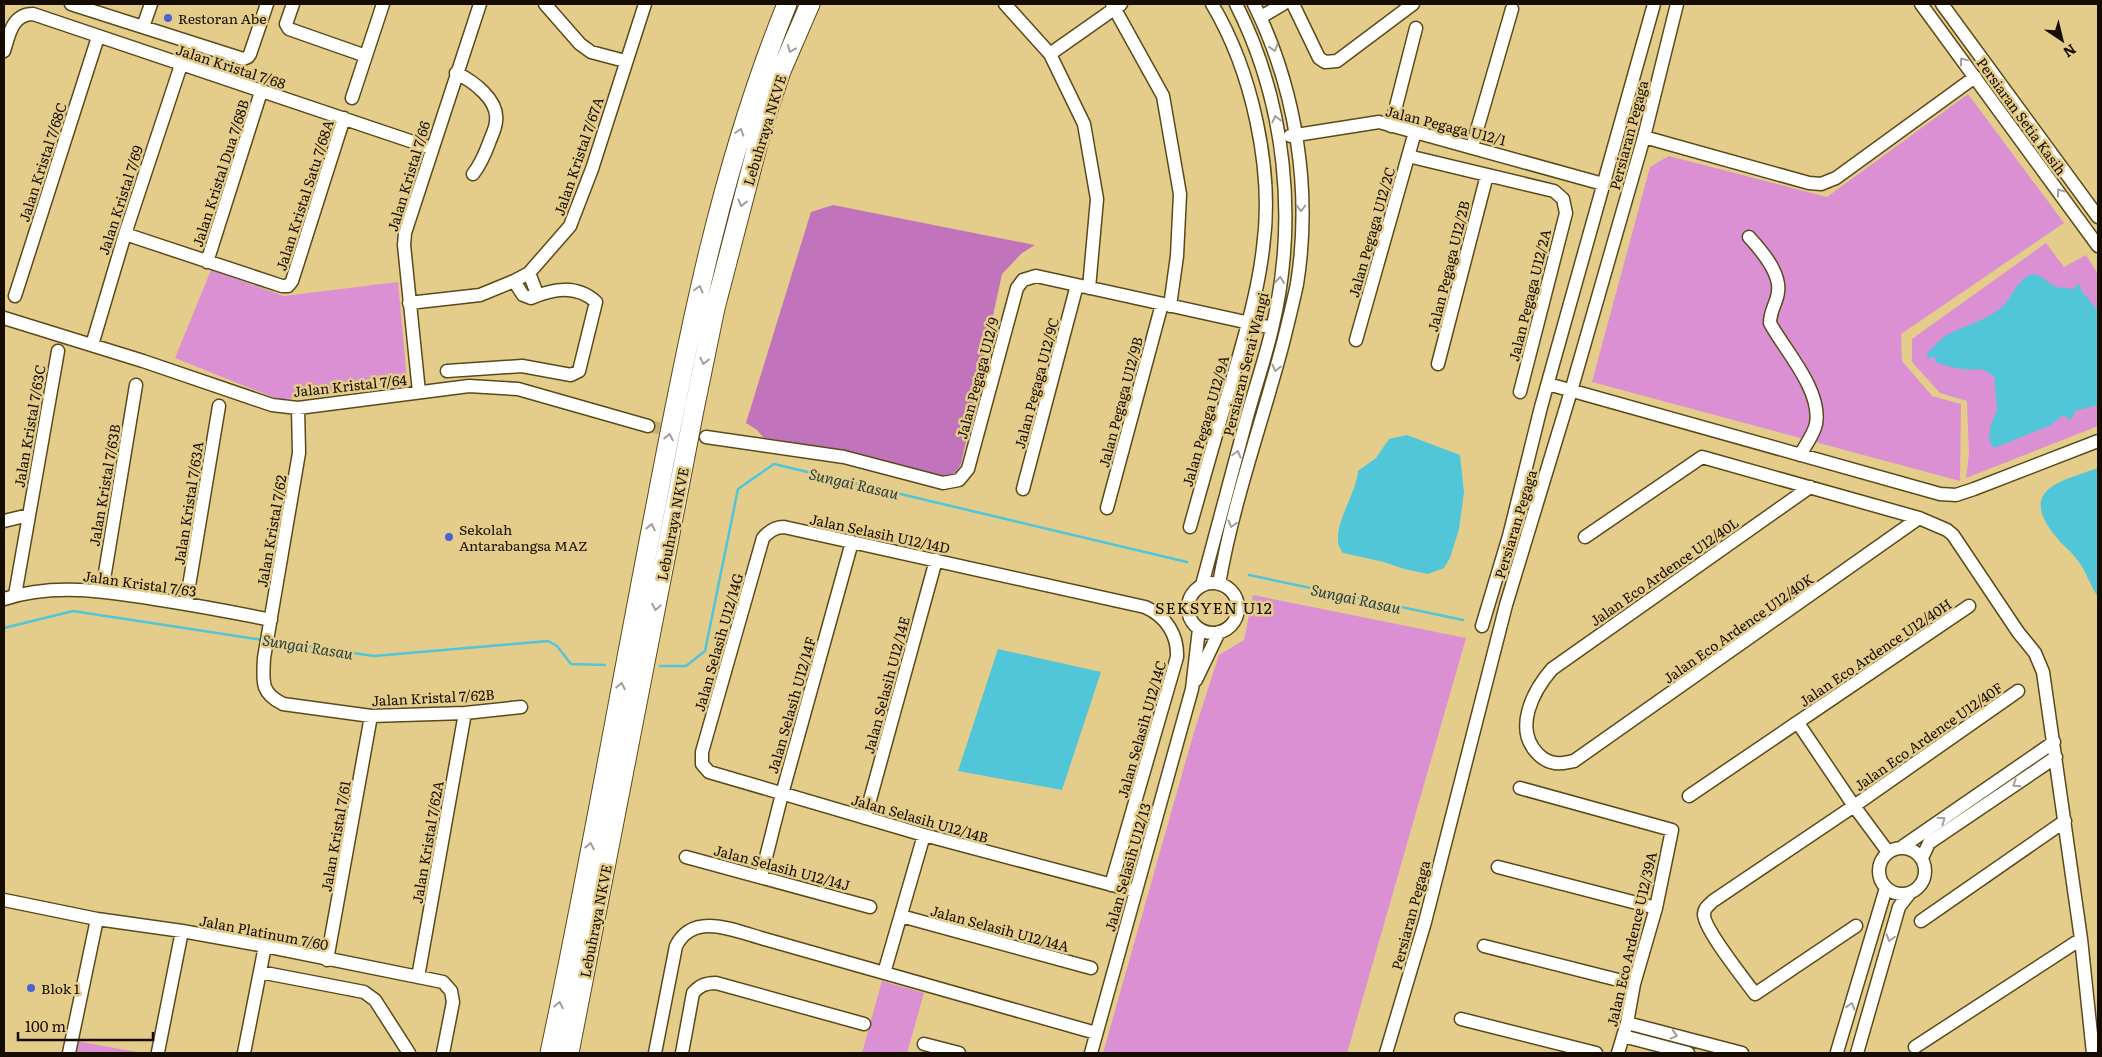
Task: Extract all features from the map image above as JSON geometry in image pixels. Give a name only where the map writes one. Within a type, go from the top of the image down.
[{"type":"highway","name":"Lebuhraya NKVE","points":[[550,1053],[696,302],[738,140],[763,63],[787,4]]},
{"type":"highway","name":"Lebuhraya NKVE","points":[[569,1053],[715,308],[762,128],[781,71],[810,4]]},
{"type":"street","points":[[71,4],[243,59],[248,58],[250,54],[267,4]]},
{"type":"street","points":[[143,27],[151,4]]},
{"type":"street","points":[[293,4],[286,24],[289,29],[366,56]]},
{"type":"street","points":[[352,98],[383,4]]},
{"type":"street","name":"Jalan Kristal 7/66","points":[[419,392],[409,303],[404,245],[405,233],[480,4]]},
{"type":"street","points":[[545,4],[580,44],[591,52],[625,61]]},
{"type":"street","name":"Jalan Kristal 7/67A","points":[[409,303],[480,295],[514,281],[529,273],[570,226],[592,169],[625,61],[645,4]]},
{"type":"street","name":"Jalan Pegaga U12/9C","points":[[1004,4],[1050,54],[1084,124],[1097,198],[1083,287],[1023,489]]},
{"type":"street","name":"Jalan Pegaga U12/9A","points":[[1190,526],[1248,323],[1264,247],[1265,190],[1257,122],[1244,70],[1212,4]]},
{"type":"street","name":"Persiaran Serai Wangi","points":[[1202,586],[1272,328],[1281,282],[1285,240],[1280,139],[1268,85],[1255,44],[1236,4]]},
{"type":"street","points":[[1219,584],[1225,547],[1267,403],[1296,284],[1301,240],[1301,194],[1297,134],[1284,81],[1270,38],[1254,4]]},
{"type":"street","points":[[1261,17],[1283,4]]},
{"type":"street","points":[[1293,4],[1319,58],[1325,62],[1337,61],[1413,4]]},
{"type":"street","name":"Persiaran Pegaga","points":[[1482,626],[1509,536],[1548,384],[1654,4]]},
{"type":"street","name":"Persiaran Pegaga","points":[[1386,1053],[1425,922],[1506,605],[1571,391],[1644,137],[1677,4]]},
{"type":"street","name":"Persiaran Setia Kasih","points":[[1921,4],[1975,77],[2071,216],[2098,246]]},
{"type":"street","name":"Persiaran Setia Kasih","points":[[1942,4],[2098,217]]},
{"type":"street","points":[[1050,54],[1116,5]]},
{"type":"street","name":"Jalan Pegaga U12/9B","points":[[1107,508],[1166,305],[1177,256],[1180,194],[1163,96],[1116,5]]},
{"type":"street","points":[[1472,147],[1512,9]]},
{"type":"street","name":"Jalan Kristal 7/68","points":[[4,52],[12,26],[21,16],[33,14],[432,148]]},
{"type":"street","points":[[1391,126],[1416,28]]},
{"type":"street","name":"Jalan Kristal 7/68C","points":[[15,296],[98,37]]},
{"type":"street","name":"Jalan Kristal 7/69","points":[[92,345],[124,234],[181,65]]},
{"type":"street","points":[[456,73],[468,78],[478,86],[495,111],[496,122],[488,145],[473,174]]},
{"type":"street","points":[[1644,137],[1809,183],[1821,184],[1836,178],[1975,77]]},
{"type":"street","name":"Jalan Kristal Dua 7/68B","points":[[207,262],[261,92]]},
{"type":"street","name":"Jalan Kristal Satu 7/68A","points":[[207,262],[282,286],[288,286],[292,281],[344,118]]},
{"type":"street","name":"Jalan Pegaga U12/1","points":[[1280,139],[1297,134],[1379,122],[1603,184]]},
{"type":"street","name":"Jalan Pegaga U12/2C","points":[[1356,340],[1415,132]]},
{"type":"street","points":[[1408,156],[1487,176]]},
{"type":"street","name":"Jalan Pegaga U12/2A","points":[[1487,176],[1554,191],[1563,199],[1566,213],[1520,392]]},
{"type":"street","name":"Jalan Pegaga U12/2B","points":[[1438,364],[1487,176]]},
{"type":"street","points":[[124,234],[207,262]]},
{"type":"street","points":[[1749,237],[1767,257],[1775,274],[1779,291],[1770,312],[1770,322],[1810,388],[1815,404],[1816,424],[1800,455]]},
{"type":"street","points":[[529,273],[536,291],[531,298]]},
{"type":"street","name":"Jalan Pegaga U12/9","points":[[706,437],[844,458],[943,483],[959,480],[968,469],[1018,288],[1023,280],[1036,276],[1272,328]]},
{"type":"street","points":[[447,371],[522,366],[571,375],[579,371],[596,302],[582,294],[564,288],[550,290],[531,298],[523,296],[514,281]]},
{"type":"street","name":"Jalan Kristal 7/64","points":[[4,318],[272,405],[298,408],[469,386],[518,389],[648,426]]},
{"type":"street","name":"Jalan Kristal 7/63C","points":[[10,597],[29,514],[58,351]]},
{"type":"street","points":[[1548,384],[1940,494],[1956,495],[2098,441]]},
{"type":"street","name":"Jalan Kristal 7/63B","points":[[102,590],[136,385]]},
{"type":"street","name":"Jalan Kristal 7/63A","points":[[186,604],[219,406]]},
{"type":"street","name":"Jalan Kristal 7/62","points":[[264,658],[299,453],[298,408]]},
{"type":"street","points":[[1586,537],[1702,457],[1919,518],[1947,530],[1953,535],[2018,632],[2035,653],[2043,672],[2081,939],[2092,1053]]},
{"type":"street","name":"Jalan Eco Ardence U12/40L","points":[[1574,761],[1555,763],[1542,758],[1527,739],[1526,727],[1533,696],[1539,684],[1552,669],[1810,487]]},
{"type":"street","points":[[4,520],[29,514]]},
{"type":"street","name":"Jalan Eco Ardence U12/40K","points":[[1574,761],[1919,518]]},
{"type":"street","name":"Jalan Selasih U12/14D","points":[[770,531],[784,527],[985,570]]},
{"type":"street","name":"Jalan Selasih U12/14G","points":[[702,764],[702,752],[761,548],[764,538],[770,531]]},
{"type":"street","name":"Jalan Selasih U12/14F","points":[[761,877],[852,542]]},
{"type":"street","name":"Jalan Selasih U12/14E","points":[[865,818],[936,560]]},
{"type":"street","name":"Jalan Selasih U12/14C","points":[[985,570],[1145,607],[1156,612],[1164,620],[1178,646],[1177,657],[1111,885]]},
{"type":"street","points":[[1219,584],[1227,587],[1232,593],[1238,608],[1232,623],[1219,632],[1212,633],[1199,630],[1189,618],[1188,603],[1191,596],[1202,586],[1219,584]]},
{"type":"street","name":"Jalan Kristal 7/63","points":[[10,597],[68,589],[102,590],[186,604],[270,625]]},
{"type":"street","name":"Jalan Eco Ardence U12/40H","points":[[1689,796],[1798,724],[1969,606]]},
{"type":"street","name":"Jalan Selasih U12/13","points":[[1091,1053],[1192,689],[1199,630]]},
{"type":"street","name":"Jalan Selasih U12/13","points":[[1192,689],[1219,632]]},
{"type":"street","name":"Jalan Kristal 7/62B","points":[[264,658],[263,684],[274,700],[283,704],[371,716],[466,712],[521,707]]},
{"type":"street","name":"Jalan Eco Ardence U12/40F","points":[[1856,926],[1755,994],[1709,929],[1704,915],[1705,909],[1713,901],[1854,806],[2018,691]]},
{"type":"street","name":"Jalan Kristal 7/62A","points":[[418,977],[466,712]]},
{"type":"street","name":"Jalan Kristal 7/61","points":[[327,960],[371,716]]},
{"type":"street","points":[[1798,724],[1888,852]]},
{"type":"street","points":[[1909,894],[1896,894],[1886,888],[1879,878],[1878,872],[1882,860],[1888,852],[1902,847],[2054,742]]},
{"type":"street","points":[[1922,858],[1929,843],[2056,757]]},
{"type":"street","name":"Jalan Selasih U12/14B","points":[[702,764],[714,774],[924,835],[1135,892]]},
{"type":"street","name":"Jalan Eco Ardence U12/39A","points":[[1520,788],[1672,830],[1656,908],[1634,984],[1618,1053]]},
{"type":"street","points":[[1921,920],[2065,821]]},
{"type":"street","points":[[884,973],[924,835]]},
{"type":"street","points":[[1858,1053],[1899,907],[1909,894],[1919,887],[1925,877],[1925,864],[1922,858],[1914,850],[1902,847]]},
{"type":"street","name":"Jalan Selasih U12/14J","points":[[686,856],[870,907]]},
{"type":"street","points":[[1498,867],[1656,908]]},
{"type":"street","points":[[1839,1053],[1886,888]]},
{"type":"street","name":"Jalan Platinum 7/60","points":[[4,900],[97,919],[182,931],[265,946],[443,982],[451,991],[453,1002],[442,1053]]},
{"type":"street","name":"Jalan Selasih U12/14A","points":[[901,916],[1092,968]]},
{"type":"street","points":[[69,1053],[97,919]]},
{"type":"street","points":[[655,1053],[676,946],[685,932],[694,926],[715,926],[1096,1033]]},
{"type":"street","points":[[158,1052],[182,931]]},
{"type":"street","points":[[1915,1047],[2081,939]]},
{"type":"street","points":[[244,1053],[265,946]]},
{"type":"street","points":[[1484,946],[1634,984]]},
{"type":"street","points":[[260,972],[364,992],[375,1000],[409,1053]]},
{"type":"street","points":[[682,1053],[693,993],[698,987],[707,983],[716,983],[864,1024]]},
{"type":"street","points":[[1461,1019],[1596,1053]]},
{"type":"street","points":[[1625,1029],[1688,1053]]},
{"type":"street","points":[[1625,1029],[1742,1053]]},
{"type":"street","points":[[924,1044],[959,1053]]},
{"type":"shaded area","points":[[1968,94],[2064,223],[1901,334],[1902,361],[1932,396],[1961,404],[1960,481],[1592,382],[1650,167],[1669,156],[1827,197]]},
{"type":"shaded area","points":[[833,205],[1035,245],[1022,253],[1002,274],[961,464],[955,473],[944,476],[842,450],[764,438],[757,430],[746,423],[811,212]]},
{"type":"shaded area","points":[[2046,243],[2064,267],[2086,255],[2098,274],[2098,426],[1966,478],[1969,454],[1967,401],[1940,393],[1912,362],[1912,339]]},
{"type":"shaded area","points":[[211,270],[284,296],[398,282],[407,380],[280,400],[175,358]]},
{"type":"shaded area","points":[[1253,595],[1466,638],[1347,1053],[1103,1053],[1194,732],[1219,655],[1244,640]]},
{"type":"shaded area","points":[[882,981],[924,993],[907,1053],[862,1053]]},
{"type":"shaded area","points":[[76,1041],[142,1053],[73,1053]]},
{"type":"water","points":[[2033,274],[2059,288],[2075,289],[2077,284],[2079,284],[2081,290],[2098,311],[2098,405],[2075,411],[2073,417],[2069,419],[2063,415],[2051,425],[1994,448],[1989,441],[1990,427],[1997,410],[1994,376],[1982,369],[1964,369],[1936,362],[1934,357],[1928,358],[1927,353],[1947,335],[1996,312],[2006,303],[2023,279]]},
{"type":"water","points":[[1407,435],[1460,455],[1464,492],[1459,529],[1450,558],[1444,568],[1428,574],[1343,553],[1338,543],[1340,524],[1354,489],[1358,471],[1376,458],[1389,439]]},
{"type":"water","points":[[2098,468],[2098,597],[2082,566],[2057,538],[2046,522],[2041,509],[2042,498],[2048,490],[2069,478]]},
{"type":"water","points":[[998,649],[1101,672],[1062,790],[958,771]]},
{"type":"waterway","name":"Sungai Rasau","points":[[660,666],[686,666],[705,651],[738,489],[774,464],[1187,562]]},
{"type":"waterway","name":"Sungai Rasau","points":[[1249,575],[1463,620]]},
{"type":"waterway","name":"Sungai Rasau","points":[[4,628],[73,611],[263,640]]},
{"type":"waterway","name":"Sungai Rasau","points":[[271,641],[374,656],[548,641],[557,646],[571,664],[605,665]]},
{"type":"tunnel","points":[[648,426],[706,437]]},
{"type":"place","name":"Restoran Abe","points":[[168,18]]},
{"type":"place","name":"Sekolah Antarabangsa MAZ","points":[[449,537]]},
{"type":"place","name":"Blok 1","points":[[31,988]]},
{"type":"district","name":"SEKSYEN U12","points":[[1214,607]]}]
